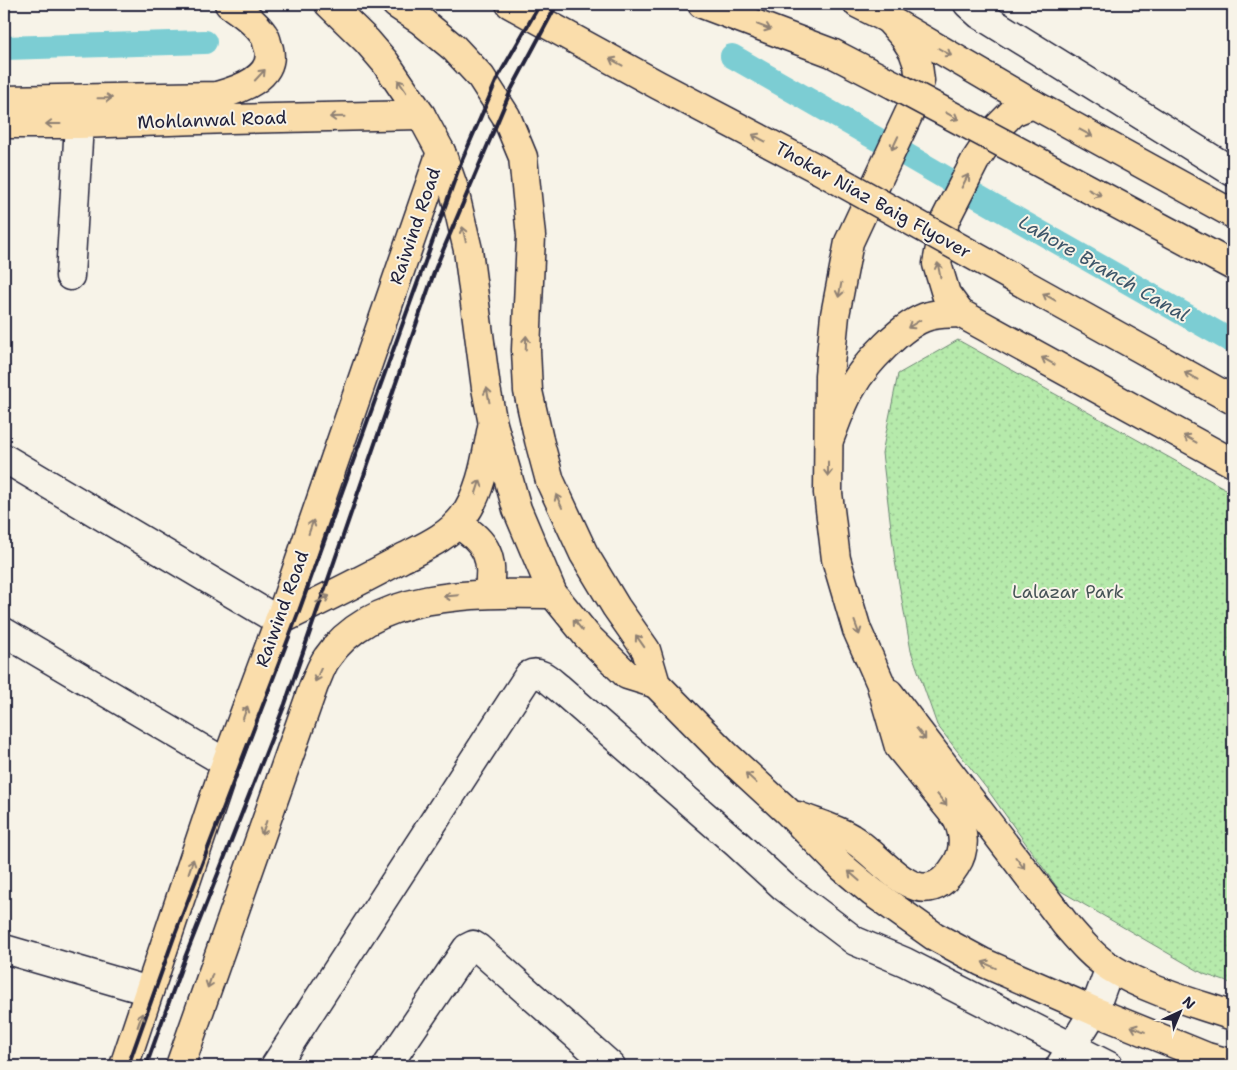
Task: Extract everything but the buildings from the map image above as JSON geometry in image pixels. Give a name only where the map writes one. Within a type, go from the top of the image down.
[{"type":"main road","name":"Mohlanwal Road","points":[[4,100],[217,96],[237,90],[251,84],[268,66],[270,54],[265,36],[248,18],[230,4]]},
{"type":"main road","points":[[329,4],[367,41],[385,62],[421,115],[441,152],[453,186],[468,250],[486,388],[493,424],[517,509],[552,594],[587,636],[627,675],[656,684],[725,754],[787,811],[842,866],[872,892],[934,936],[982,962],[1094,1011],[1207,1057],[1233,1064]]},
{"type":"main road","points":[[396,4],[420,20],[454,48],[481,77],[506,116],[523,157],[531,236],[526,350],[528,391],[539,440],[550,481],[584,554],[616,607],[646,650],[656,684]]},
{"type":"main road","name":"Thokar Niaz Baig Flyover","points":[[510,4],[658,85],[827,173],[1233,400]]},
{"type":"main road","points":[[702,4],[832,53],[1233,266]]},
{"type":"main road","points":[[858,4],[879,11],[1033,104],[1233,214]]},
{"type":"main road","points":[[787,811],[851,838],[903,880],[918,888],[939,884],[960,859],[963,835],[956,817],[899,747],[880,682],[857,630],[836,560],[828,494],[829,375],[835,315],[849,242],[912,107],[920,81],[918,65],[913,51],[904,37],[879,11]]},
{"type":"main road","points":[[1033,104],[1013,112],[996,128],[986,142],[945,220],[937,264],[946,294],[960,313],[1233,463]]},
{"type":"main road","name":"Mohlanwal Road","points":[[4,124],[79,124],[230,118],[421,115]]},
{"type":"main road","name":"Raiwind Road","points":[[124,1066],[226,763],[279,621],[441,152]]},
{"type":"main road","points":[[828,440],[850,389],[863,370],[884,347],[913,324],[929,316],[960,313]]},
{"type":"main road","points":[[279,621],[378,572],[442,537],[464,516],[478,491],[493,424]]},
{"type":"main road","points":[[456,524],[471,532],[482,545],[490,560],[492,576],[488,593]]},
{"type":"main road","points":[[180,1066],[314,685],[326,658],[345,637],[375,616],[434,598],[488,593],[552,594]]},
{"type":"main road","points":[[880,682],[1066,925],[1087,949],[1110,968],[1146,986],[1233,1016]]},
{"type":"street","points":[[968,4],[980,14],[1233,172]]},
{"type":"street","points":[[70,276],[79,124]]},
{"type":"street","points":[[4,458],[279,621]]},
{"type":"street","points":[[4,632],[226,763]]},
{"type":"street","points":[[276,1066],[529,675],[533,673],[539,673],[559,688],[784,887],[856,941],[905,962],[1065,1056],[1109,1066]]},
{"type":"street","points":[[387,1066],[467,948],[473,945],[611,1066]]},
{"type":"street","points":[[4,949],[150,991]]},
{"type":"street","points":[[1065,1056],[1094,1011],[1110,968]]},
{"type":"green space","name":"Lalazar Park","points":[[958,340],[1233,493],[1233,984],[1204,974],[1059,890],[987,789],[937,725],[911,651],[895,561],[882,453],[898,374]]},
{"type":"waterway","points":[[4,48],[205,42]]},
{"type":"waterway","name":"Lahore Branch Canal","points":[[732,56],[877,139]]},
{"type":"waterway","name":"Lahore Branch Canal","points":[[901,152],[951,181]]},
{"type":"waterway","name":"Lahore Branch Canal","points":[[975,195],[1233,342]]},
{"type":"railway","points":[[128,1066],[174,937],[299,611],[460,165],[498,77],[540,4]]},
{"type":"railway","points":[[146,1066],[184,960],[285,704],[436,267],[511,90],[557,4]]}]
